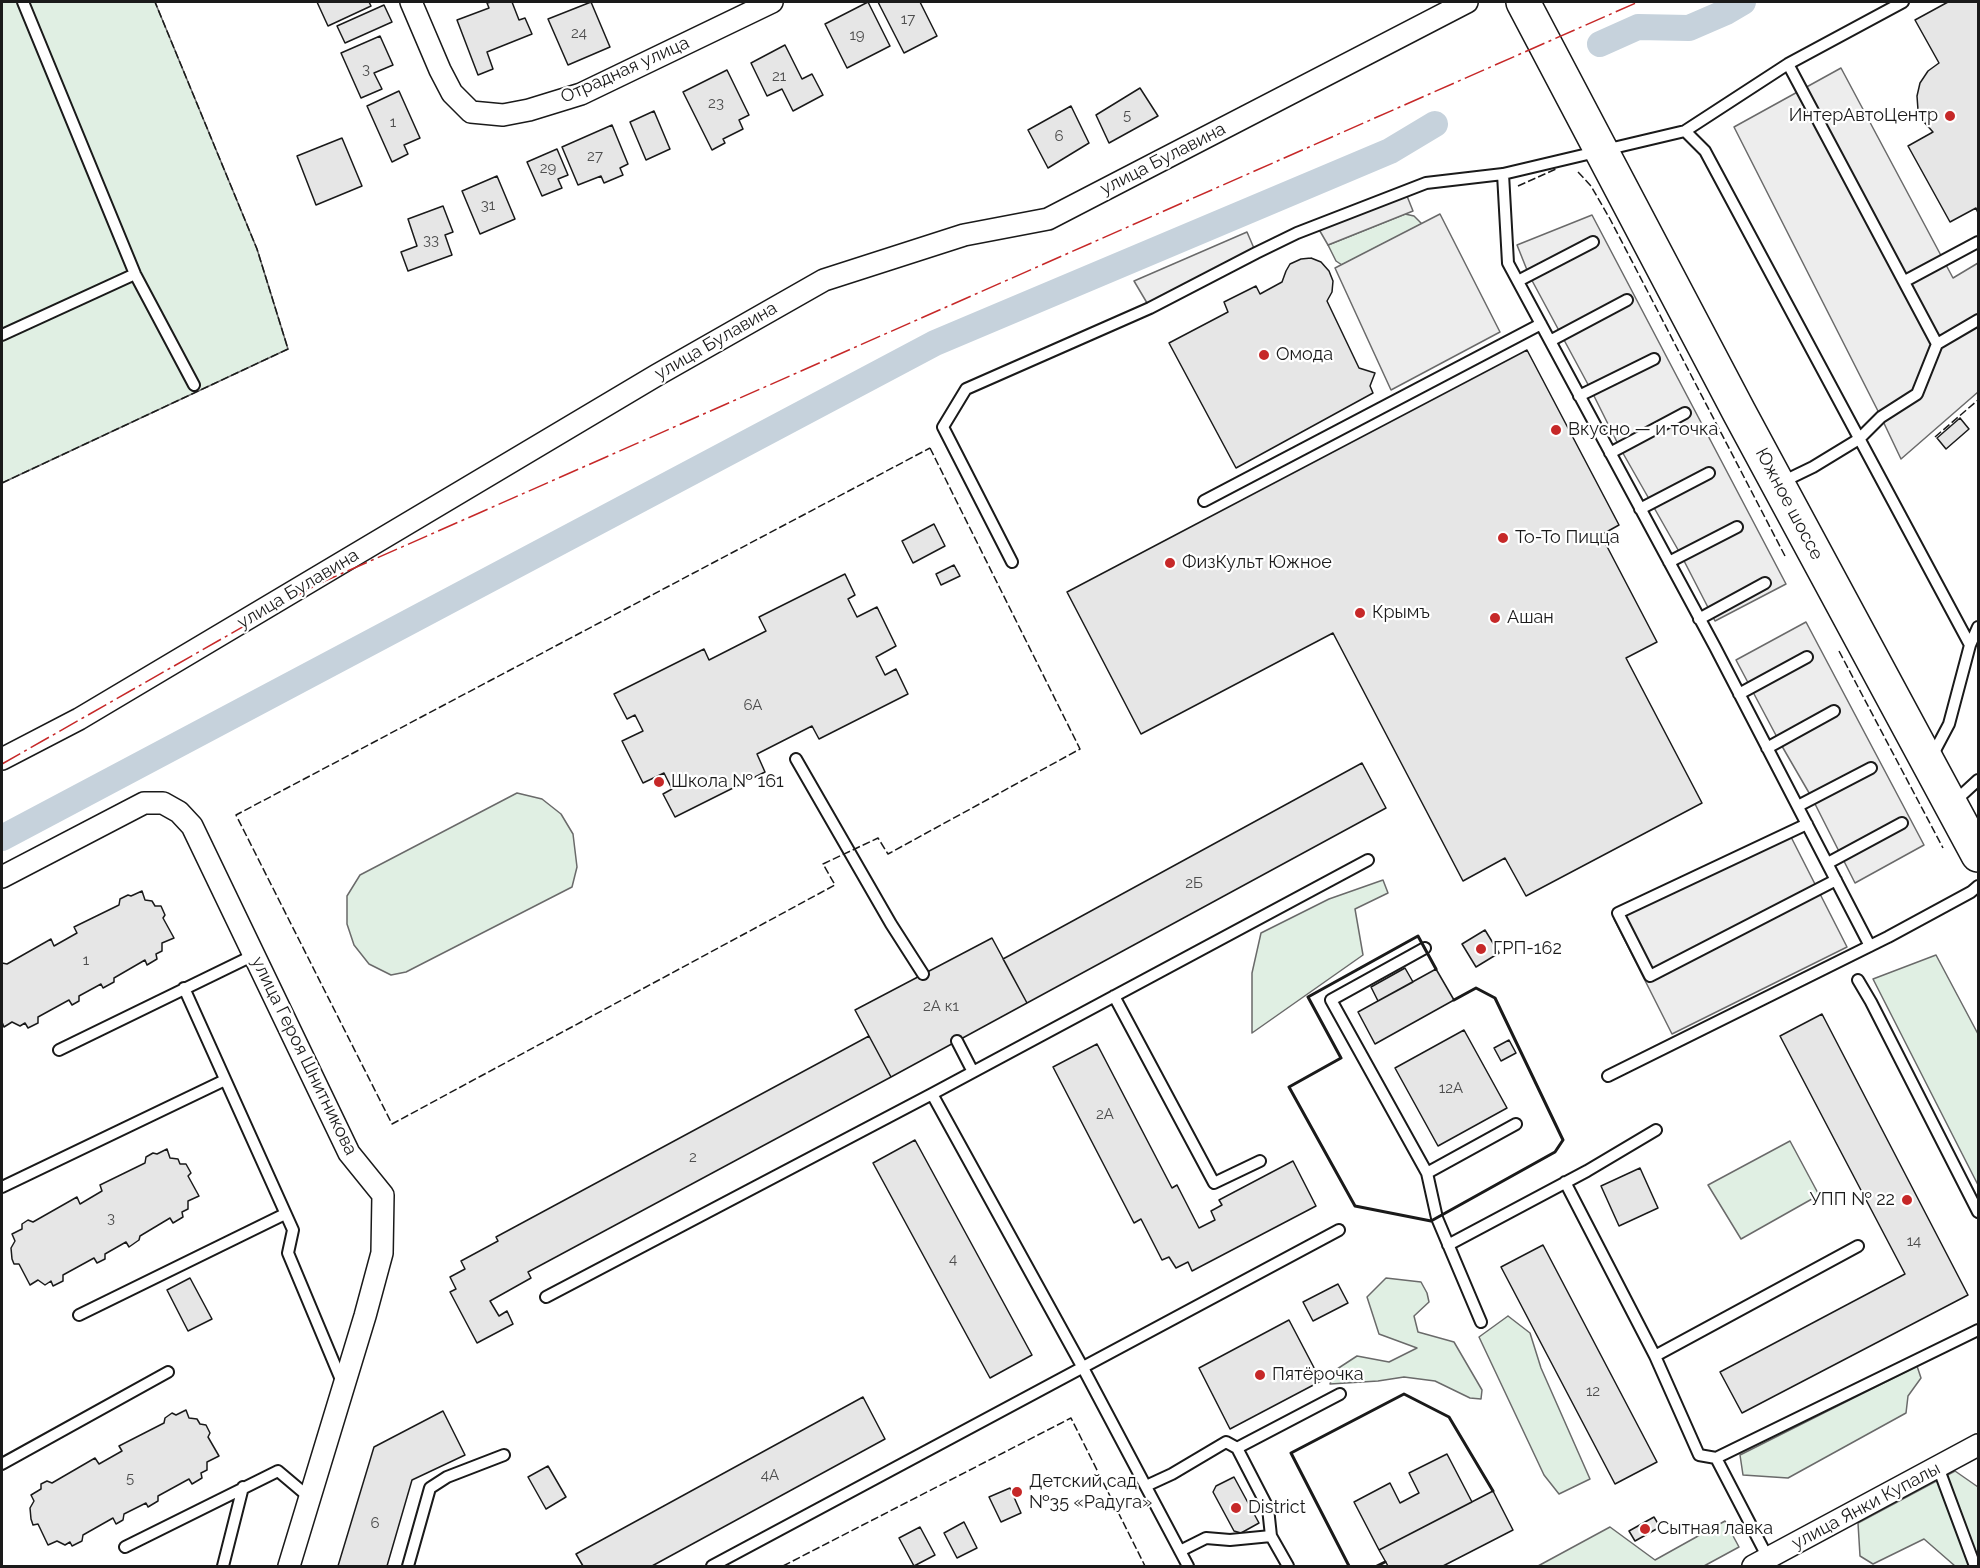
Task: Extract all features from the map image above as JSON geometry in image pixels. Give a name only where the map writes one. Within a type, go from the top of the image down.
[{"type":"main road","name":"Южное шоссе","points":[[1523,2],[1778,484],[1978,855]]},
{"type":"street","name":"Отрадная улица","points":[[411,2],[452,93],[471,112],[503,115],[530,110],[581,94],[772,2]]},
{"type":"street","name":"улица Булавина","points":[[2,759],[79,719],[647,381],[824,280],[964,235],[1048,219],[1467,2]]},
{"type":"street","name":"улица Героя Шнитникова","points":[[2,877],[144,802],[163,803],[179,812],[192,825],[349,1153],[383,1195],[382,1253],[289,1566]]},
{"type":"street","name":"улица Янки Купалы","points":[[1760,1562],[1978,1445]]},
{"type":"lane","points":[[23,2],[135,274],[194,385]]},
{"type":"lane","points":[[1012,562],[943,427],[966,388],[1150,308],[1297,233],[1426,183],[1503,174],[1685,131],[1788,64],[1903,2]]},
{"type":"lane","points":[[1788,64],[1937,344]]},
{"type":"lane","points":[[1685,131],[1705,151],[1859,439],[1974,644]]},
{"type":"lane","points":[[1503,174],[1508,263],[1700,619],[1870,946]]},
{"type":"lane","points":[[1518,281],[1593,242]]},
{"type":"lane","points":[[1905,282],[1978,242]]},
{"type":"lane","points":[[2,335],[135,274]]},
{"type":"lane","points":[[1550,341],[1627,300]]},
{"type":"lane","points":[[1778,484],[1813,467],[1859,439],[1881,417],[1917,394],[1937,344],[1978,320]]},
{"type":"lane","points":[[1204,501],[1541,324]]},
{"type":"lane","points":[[1579,396],[1654,359]]},
{"type":"lane","points":[[1610,453],[1685,413]]},
{"type":"lane","points":[[1640,509],[1709,473]]},
{"type":"lane","points":[[1669,562],[1737,527]]},
{"type":"lane","points":[[1700,619],[1765,583]]},
{"type":"lane","points":[[1928,764],[1949,724],[1978,627]]},
{"type":"lane","points":[[1739,694],[1807,657]]},
{"type":"lane","points":[[1767,748],[1834,711]]},
{"type":"lane","points":[[796,759],[891,924],[923,974]]},
{"type":"lane","points":[[1798,806],[1871,768]]},
{"type":"lane","points":[[1951,805],[1978,780]]},
{"type":"lane","points":[[1827,863],[1902,823]]},
{"type":"lane","points":[[1807,824],[1618,914],[1650,976],[1836,880]]},
{"type":"lane","points":[[546,1297],[932,1094],[1368,860]]},
{"type":"lane","points":[[1608,1076],[1870,946],[1971,892],[1978,885]]},
{"type":"lane","points":[[1425,948],[1331,1000],[1427,1173],[1437,1218],[1481,1322]]},
{"type":"lane","points":[[59,1050],[254,955]]},
{"type":"lane","points":[[1858,980],[1978,1212]]},
{"type":"lane","points":[[184,988],[293,1230],[288,1253],[344,1386]]},
{"type":"lane","points":[[1114,996],[1214,1183],[1260,1161]]},
{"type":"lane","points":[[957,1041],[973,1072]]},
{"type":"lane","points":[[2,1187],[225,1080]]},
{"type":"lane","points":[[932,1094],[1083,1368],[1188,1566]]},
{"type":"lane","points":[[1427,1173],[1516,1124]]},
{"type":"lane","points":[[1449,1245],[1656,1130]]},
{"type":"lane","points":[[1565,1182],[1655,1356],[1699,1455],[1716,1458],[1978,1330]]},
{"type":"lane","points":[[79,1314],[285,1214]]},
{"type":"lane","points":[[712,1566],[1339,1230]]},
{"type":"lane","points":[[1655,1356],[1858,1246]]},
{"type":"lane","points":[[2,1464],[168,1372]]},
{"type":"lane","points":[[1237,1448],[1340,1394]]},
{"type":"lane","points":[[1146,1486],[1172,1474],[1226,1442],[1237,1448],[1268,1508],[1271,1536],[1288,1566]]},
{"type":"lane","points":[[408,1566],[430,1488],[447,1477],[504,1455]]},
{"type":"lane","points":[[1716,1458],[1760,1562]]},
{"type":"lane","points":[[1938,1467],[1975,1566]]},
{"type":"lane","points":[[125,1547],[278,1471],[310,1498]]},
{"type":"lane","points":[[223,1566],[243,1487]]},
{"type":"lane","points":[[1180,1551],[1206,1538],[1230,1540],[1271,1536]]},
{"type":"green space","points":[[2,2],[155,2],[257,249],[288,349],[2,483]]},
{"type":"green space","points":[[1405,214],[1414,216],[1422,224],[1342,265],[1336,261],[1328,245]]},
{"type":"green space","points":[[517,793],[542,799],[561,814],[573,834],[577,867],[572,887],[406,972],[391,975],[369,964],[354,945],[347,924],[347,896],[360,875]]},
{"type":"green space","points":[[1383,880],[1388,893],[1355,909],[1363,955],[1252,1033],[1252,973],[1261,933],[1329,899]]},
{"type":"green space","points":[[1936,955],[1978,1034],[1978,1185],[1873,979]]},
{"type":"green space","points":[[1790,1141],[1819,1195],[1741,1239],[1708,1185]]},
{"type":"green space","points":[[1386,1278],[1421,1282],[1429,1302],[1414,1316],[1418,1332],[1454,1342],[1482,1390],[1481,1399],[1470,1398],[1435,1381],[1404,1377],[1330,1384],[1334,1371],[1357,1356],[1389,1362],[1417,1348],[1379,1334],[1367,1297]]},
{"type":"green space","points":[[1508,1316],[1530,1333],[1541,1368],[1590,1479],[1559,1494],[1544,1475],[1479,1337]]},
{"type":"green space","points":[[1917,1366],[1921,1378],[1908,1396],[1906,1413],[1788,1478],[1743,1475],[1740,1455]]},
{"type":"green space","points":[[1955,1471],[1978,1487],[1978,1566],[1955,1566],[1924,1539],[1873,1564],[1860,1556],[1858,1523]]},
{"type":"green space","points":[[1725,1521],[1739,1547],[1704,1566],[1538,1566],[1610,1527],[1655,1560]]},
{"type":"shaded area","points":[[1841,68],[1953,278],[1978,263],[1978,392],[1901,459],[1734,127]]},
{"type":"shaded area","points":[[1405,191],[1413,211],[1328,245],[1317,226]]},
{"type":"shaded area","points":[[1440,214],[1500,332],[1391,390],[1335,268]]},
{"type":"shaded area","points":[[1592,215],[1786,584],[1715,621],[1681,555],[1620,448],[1529,275],[1517,245]]},
{"type":"shaded area","points":[[1247,232],[1256,253],[1150,308],[1134,281]]},
{"type":"shaded area","points":[[1806,622],[1924,845],[1855,883],[1812,798],[1736,660]]},
{"type":"shaded area","points":[[1789,833],[1847,947],[1672,1034],[1614,919]]},
{"type":"building","points":[[317,2],[369,2],[371,6],[328,26]]},
{"type":"building","points":[[512,2],[519,20],[525,18],[532,34],[487,52],[493,69],[478,75],[457,20],[489,8],[487,3]]},
{"type":"building","points":[[591,2],[610,47],[568,65],[548,19]]},
{"type":"building","points":[[868,2],[890,46],[847,68],[825,24]]},
{"type":"building","points":[[878,2],[920,2],[937,36],[904,53]]},
{"type":"building","name":"ИнтерАвтоЦентр","points":[[1948,2],[1978,2],[1978,213],[1976,208],[1950,222],[1908,146],[1933,132],[1924,122],[1918,110],[1917,96],[1920,83],[1928,71],[1939,63],[1915,20]]},
{"type":"building","points":[[384,5],[392,22],[345,43],[337,26]]},
{"type":"building","points":[[380,36],[393,65],[374,73],[382,89],[361,98],[341,53]]},
{"type":"building","points":[[785,45],[802,79],[812,74],[823,95],[793,111],[782,89],[767,96],[751,63]]},
{"type":"building","points":[[727,70],[749,115],[739,120],[743,129],[723,139],[725,143],[712,150],[683,92]]},
{"type":"building","points":[[1140,88],[1158,116],[1109,143],[1096,115]]},
{"type":"building","points":[[399,91],[420,138],[404,145],[408,154],[392,162],[367,106]]},
{"type":"building","points":[[1071,106],[1089,143],[1048,168],[1028,130]]},
{"type":"building","points":[[654,111],[670,149],[646,160],[630,122]]},
{"type":"building","points":[[612,125],[628,164],[620,168],[623,175],[604,183],[601,176],[578,185],[562,147]]},
{"type":"building","points":[[342,138],[362,186],[316,205],[297,156]]},
{"type":"building","points":[[557,149],[568,175],[558,179],[562,188],[542,196],[527,162]]},
{"type":"building","points":[[497,176],[515,219],[480,234],[462,191]]},
{"type":"building","points":[[443,206],[453,232],[445,235],[452,255],[408,271],[401,252],[417,246],[408,219]]},
{"type":"building","name":"Омода","points":[[1311,258],[1321,262],[1329,271],[1333,281],[1332,292],[1327,301],[1359,368],[1375,373],[1370,386],[1373,393],[1236,468],[1169,343],[1228,312],[1224,302],[1256,286],[1260,294],[1282,282],[1290,264]]},
{"type":"building","name":"Крымъ","points":[[1527,350],[1619,525],[1601,535],[1657,642],[1626,658],[1702,803],[1526,896],[1505,858],[1463,881],[1333,633],[1141,734],[1067,592]]},
{"type":"building","points":[[1960,418],[1969,429],[1946,449],[1937,438]]},
{"type":"building","points":[[934,524],[945,546],[913,563],[902,541]]},
{"type":"building","points":[[954,565],[960,576],[941,585],[936,574]]},
{"type":"building","points":[[845,574],[855,595],[848,599],[857,617],[877,607],[896,646],[876,657],[885,675],[896,669],[908,694],[819,739],[812,726],[757,754],[765,772],[675,817],[663,794],[672,789],[664,773],[643,783],[622,741],[643,731],[635,715],[627,719],[614,694],[704,649],[709,660],[766,631],[759,617]]},
{"type":"building","points":[[1362,763],[1386,808],[1027,1003],[1003,959]]},
{"type":"building","points":[[142,891],[145,900],[152,901],[155,906],[161,906],[165,915],[163,918],[174,938],[162,943],[162,951],[156,954],[157,959],[147,965],[145,960],[114,978],[114,982],[103,988],[101,984],[79,996],[79,1001],[72,1005],[69,1000],[38,1017],[38,1023],[28,1028],[25,1023],[20,1026],[12,1022],[4,1027],[2,1022],[2,963],[7,964],[51,939],[54,946],[77,933],[74,927],[119,905],[120,899]]},
{"type":"building","name":"ГРП-162","points":[[1485,930],[1499,953],[1476,967],[1462,944]]},
{"type":"building","points":[[992,938],[1027,1003],[891,1077],[855,1010]]},
{"type":"building","points":[[1405,968],[1413,982],[1378,1001],[1371,987]]},
{"type":"building","points":[[1436,969],[1454,1000],[1375,1044],[1358,1012]]},
{"type":"building","points":[[1822,1014],[1968,1295],[1742,1413],[1720,1372],[1905,1274],[1780,1036]]},
{"type":"building","points":[[1464,1030],[1507,1108],[1438,1146],[1395,1068]]},
{"type":"building","points":[[869,1036],[891,1077],[528,1272],[531,1278],[490,1301],[499,1316],[507,1311],[513,1324],[477,1343],[450,1292],[456,1289],[450,1277],[465,1269],[461,1261],[498,1241],[496,1237]]},
{"type":"building","points":[[1509,1040],[1516,1053],[1501,1061],[1494,1048]]},
{"type":"building","points":[[1097,1044],[1172,1188],[1177,1185],[1199,1228],[1215,1220],[1211,1211],[1222,1205],[1219,1200],[1293,1161],[1316,1206],[1192,1271],[1188,1262],[1176,1268],[1169,1257],[1162,1260],[1141,1219],[1134,1223],[1053,1067]]},
{"type":"building","points":[[915,1140],[1032,1355],[990,1378],[873,1163]]},
{"type":"building","points":[[167,1149],[170,1158],[178,1159],[180,1164],[186,1164],[191,1173],[188,1176],[199,1196],[188,1201],[188,1209],[182,1212],[183,1217],[173,1223],[170,1218],[140,1236],[139,1240],[129,1247],[126,1242],[105,1254],[105,1259],[97,1263],[94,1258],[63,1275],[63,1281],[53,1286],[51,1281],[45,1285],[38,1280],[30,1285],[19,1264],[14,1264],[12,1259],[11,1248],[15,1241],[12,1234],[22,1229],[22,1224],[28,1220],[33,1222],[77,1197],[80,1204],[102,1191],[100,1185],[145,1163],[146,1157],[153,1153],[157,1154]]},
{"type":"building","points":[[1640,1168],[1658,1208],[1619,1226],[1601,1186]]},
{"type":"building","points":[[1543,1245],[1657,1462],[1615,1484],[1501,1267]]},
{"type":"building","points":[[190,1278],[212,1319],[188,1331],[167,1290]]},
{"type":"building","points":[[1338,1284],[1348,1303],[1313,1321],[1303,1302]]},
{"type":"building","name":"Пятёрочка","points":[[1289,1320],[1321,1381],[1230,1429],[1199,1368]]},
{"type":"building","points":[[863,1397],[885,1439],[652,1566],[583,1566],[576,1554]]},
{"type":"building","points":[[186,1410],[189,1418],[197,1419],[200,1424],[206,1425],[210,1433],[208,1437],[219,1456],[207,1462],[207,1470],[201,1473],[202,1478],[192,1484],[189,1479],[158,1496],[158,1501],[148,1507],[146,1503],[124,1514],[123,1520],[116,1524],[113,1518],[83,1535],[82,1541],[72,1546],[70,1542],[65,1545],[57,1541],[48,1545],[38,1524],[33,1525],[31,1519],[30,1508],[34,1501],[31,1495],[41,1489],[41,1484],[47,1481],[52,1483],[95,1458],[99,1464],[122,1451],[119,1446],[164,1423],[165,1418],[172,1413],[176,1415]]},
{"type":"building","points":[[443,1411],[465,1455],[412,1480],[387,1566],[338,1566],[374,1447]]},
{"type":"building","points":[[1447,1454],[1472,1502],[1379,1550],[1354,1502],[1390,1483],[1400,1503],[1419,1493],[1409,1473]]},
{"type":"building","points":[[548,1466],[566,1497],[546,1509],[528,1477]]},
{"type":"building","name":"District","points":[[1234,1477],[1259,1523],[1241,1533],[1234,1531],[1213,1492],[1216,1486]]},
{"type":"building","points":[[1010,1488],[1021,1513],[1001,1522],[989,1497]]},
{"type":"building","points":[[1493,1491],[1513,1530],[1443,1566],[1388,1566],[1379,1550]]},
{"type":"building","name":"Сытная лавка","points":[[1654,1517],[1660,1527],[1635,1541],[1629,1531]]},
{"type":"building","points":[[964,1522],[977,1548],[957,1558],[944,1533]]},
{"type":"building","points":[[920,1527],[935,1555],[914,1566],[899,1538]]},
{"type":"waterway","points":[[1600,44],[1638,27],[1689,28],[1743,2]]},
{"type":"waterway","points":[[2,838],[935,343],[1390,151],[1435,124]]},
{"type":"fence","points":[[2,483],[288,349],[257,249],[155,2]]},
{"type":"fence","points":[[1518,186],[1556,169]]},
{"type":"fence","points":[[1578,172],[1591,186],[1610,219],[1785,556]]},
{"type":"fence","points":[[1935,437],[1978,400]]},
{"type":"fence","points":[[930,448],[1080,749],[888,854],[878,838],[823,864],[835,885],[392,1124],[236,815],[930,448]]},
{"type":"fence","points":[[1839,651],[1943,848]]},
{"type":"fence","points":[[783,1566],[1071,1418],[1145,1566]]},
{"type":"wall","points":[[1436,969],[1418,936],[1308,997],[1341,1058],[1289,1087],[1355,1206],[1431,1221],[1555,1152],[1563,1140],[1495,998],[1476,988],[1454,1000]]},
{"type":"wall","points":[[1349,1566],[1291,1453],[1404,1394],[1449,1417],[1493,1491]]},
{"type":"wall","points":[[1377,1566],[1385,1562]]},
{"type":"power","points":[[2,764],[318,584],[1638,2]]},
{"type":"place","name":"ИнтерАвтоЦентр","points":[[1950,116]]},
{"type":"place","name":"Омода","points":[[1264,355]]},
{"type":"place","name":"Вкусно — и точка","points":[[1556,430]]},
{"type":"place","name":"То-То Пицца","points":[[1503,538]]},
{"type":"place","name":"ФизКульт Южное","points":[[1170,563]]},
{"type":"place","name":"Крымъ","points":[[1360,613]]},
{"type":"place","name":"Ашан","points":[[1495,618]]},
{"type":"place","name":"Школа № 161","points":[[659,782]]},
{"type":"place","name":"ГРП-162","points":[[1481,949]]},
{"type":"place","name":"УПП № 22","points":[[1907,1200]]},
{"type":"place","name":"Пятёрочка","points":[[1260,1375]]},
{"type":"place","name":"Детский сад №35 «Радуга»","points":[[1017,1492]]},
{"type":"place","name":"District","points":[[1236,1508]]},
{"type":"place","name":"Сытная лавка","points":[[1645,1529]]}]
